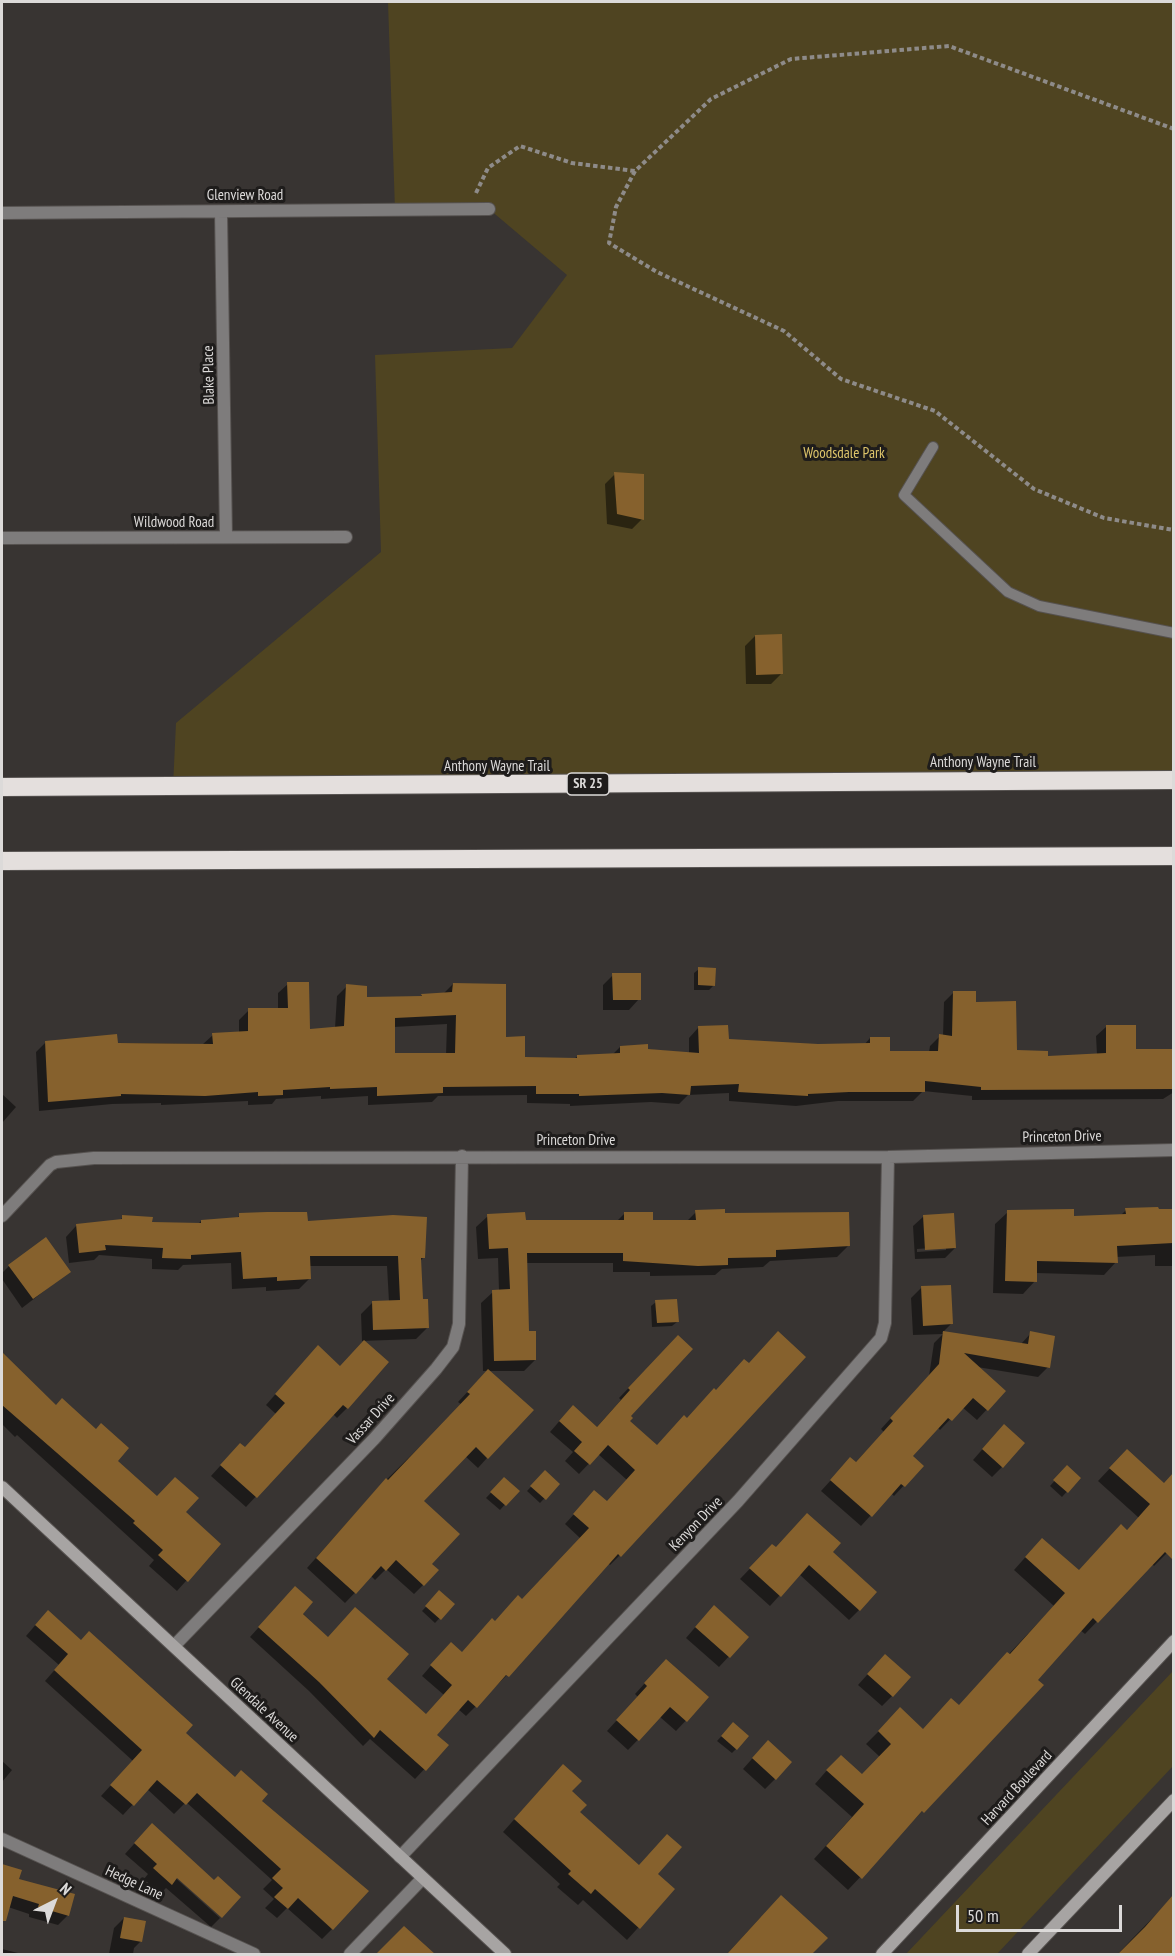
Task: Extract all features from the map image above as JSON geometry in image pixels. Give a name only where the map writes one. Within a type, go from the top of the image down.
[{"type":"highway","name":"Anthony Wayne Trail","points":[[2,787],[1173,780]]},
{"type":"highway","points":[[2,861],[1173,856]]},
{"type":"street","name":"Glenview Road","points":[[2,213],[489,209]]},
{"type":"street","name":"Blake Place","points":[[221,212],[226,537]]},
{"type":"street","name":"Wildwood Road","points":[[2,538],[346,537]]},
{"type":"street","name":"Princeton Drive","points":[[2,1216],[50,1165],[56,1162],[94,1158],[888,1157],[1173,1150]]},
{"type":"street","name":"Vassar Drive","points":[[174,1646],[374,1439],[453,1347],[459,1324],[462,1156]]},
{"type":"street","name":"Kenyon Drive","points":[[400,1857],[738,1501],[881,1338],[885,1323],[888,1157]]},
{"type":"street","name":"Glendale Avenue","points":[[2,1487],[505,1954]]},
{"type":"street","name":"Harvard Boulevard","points":[[882,1954],[1173,1641]]},
{"type":"street","points":[[1028,1954],[1173,1800]]},
{"type":"street","name":"Hedge Lane","points":[[2,1839],[254,1954]]},
{"type":"street","points":[[350,1954],[422,1879]]},
{"type":"lane","points":[[933,447],[904,495],[999,585],[1039,606],[1173,633]]},
{"type":"path","points":[[1173,129],[949,46],[791,59],[711,99],[635,171],[616,207],[609,243],[657,272],[784,331],[842,379],[934,411],[1034,489],[1104,518],[1173,530]]},
{"type":"path","points":[[467,210],[488,168],[520,146],[572,163],[635,171]]},
{"type":"green space","name":"Woodsdale Park","points":[[388,2],[1173,2],[1173,781],[173,787],[176,723],[381,552],[375,355],[512,348],[567,275],[489,209],[395,210]]},
{"type":"green space","points":[[1173,1671],[1173,1766],[997,1954],[906,1954]]},
{"type":"building","points":[[614,472],[644,474],[644,520],[617,514]]},
{"type":"building","points":[[782,634],[783,674],[756,675],[755,635]]},
{"type":"building","points":[[698,967],[716,968],[715,986],[698,985]]},
{"type":"building","points":[[612,973],[641,973],[641,1000],[613,1000]]},
{"type":"building","points":[[287,982],[309,982],[310,1029],[344,1026],[346,984],[367,986],[367,997],[422,996],[421,994],[452,992],[453,983],[506,984],[506,1037],[525,1036],[525,1057],[577,1058],[577,1055],[620,1053],[620,1046],[648,1044],[648,1049],[699,1053],[698,1026],[728,1025],[729,1039],[818,1044],[870,1043],[870,1037],[890,1037],[890,1051],[938,1051],[939,1034],[952,1036],[953,991],[976,991],[976,1002],[1016,1001],[1017,1050],[1048,1051],[1048,1056],[1106,1053],[1106,1025],[1136,1025],[1136,1049],[1173,1049],[1173,1089],[981,1090],[981,1087],[925,1081],[925,1092],[849,1092],[808,1094],[808,1096],[738,1092],[739,1084],[691,1086],[690,1095],[662,1093],[579,1096],[579,1094],[536,1094],[536,1086],[443,1087],[443,1093],[377,1096],[377,1087],[330,1089],[330,1087],[283,1090],[283,1095],[258,1096],[258,1092],[205,1096],[121,1094],[121,1096],[48,1102],[45,1041],[117,1034],[118,1043],[213,1044],[212,1033],[248,1031],[248,1008],[288,1008]],"holes":[[[456,1015],[455,1053],[395,1053],[395,1018]]]},
{"type":"building","points":[[1158,1207],[1159,1209],[1173,1209],[1173,1243],[1117,1246],[1118,1263],[1037,1261],[1037,1282],[1005,1281],[1007,1210],[1074,1209],[1074,1216],[1126,1214],[1125,1208]]},
{"type":"building","points":[[725,1209],[725,1213],[849,1212],[850,1246],[776,1250],[776,1257],[728,1258],[728,1265],[698,1266],[623,1261],[623,1253],[527,1253],[529,1331],[536,1331],[536,1360],[494,1361],[492,1290],[510,1289],[508,1248],[489,1249],[487,1214],[525,1212],[526,1220],[624,1220],[624,1212],[653,1212],[653,1220],[696,1220],[695,1210]]},
{"type":"building","points":[[307,1212],[308,1221],[393,1215],[427,1217],[425,1258],[421,1258],[423,1299],[428,1299],[429,1328],[373,1330],[372,1301],[400,1300],[398,1256],[310,1256],[311,1279],[277,1281],[277,1277],[243,1279],[241,1252],[191,1255],[191,1259],[162,1258],[163,1248],[105,1245],[106,1250],[79,1253],[76,1224],[122,1219],[122,1215],[153,1217],[152,1222],[201,1223],[201,1220],[239,1217],[239,1213]]},
{"type":"building","points":[[954,1213],[956,1248],[925,1250],[923,1215]]},
{"type":"building","points":[[46,1237],[71,1272],[33,1299],[8,1265]]},
{"type":"building","points":[[951,1285],[953,1324],[923,1326],[921,1286]]},
{"type":"building","points":[[677,1299],[679,1322],[657,1323],[655,1300]]},
{"type":"building","points":[[778,1331],[806,1357],[621,1557],[618,1554],[509,1677],[506,1675],[477,1708],[468,1700],[437,1735],[449,1745],[426,1771],[380,1730],[374,1738],[319,1682],[258,1627],[295,1586],[313,1602],[303,1614],[328,1637],[355,1607],[409,1654],[387,1679],[426,1714],[452,1685],[430,1665],[451,1642],[462,1652],[492,1618],[495,1621],[518,1595],[522,1599],[589,1528],[573,1514],[594,1490],[607,1501],[635,1470],[608,1445],[590,1465],[574,1451],[582,1442],[559,1421],[573,1405],[597,1427],[630,1390],[628,1388],[678,1335],[693,1349],[631,1416],[633,1418],[630,1421],[657,1445],[684,1415],[687,1418],[714,1388],[716,1390],[744,1359],[749,1363]]},
{"type":"building","points":[[943,1331],[1028,1344],[1030,1331],[1055,1336],[1050,1368],[964,1353],[1006,1391],[988,1411],[973,1398],[952,1421],[948,1418],[913,1456],[924,1466],[905,1487],[901,1484],[872,1517],[830,1480],[850,1457],[856,1462],[893,1421],[890,1418],[939,1364]]},
{"type":"building","points":[[364,1340],[389,1362],[348,1409],[343,1405],[257,1498],[220,1465],[240,1443],[245,1447],[285,1403],[275,1394],[318,1345],[340,1366]]},
{"type":"building","points":[[2,1352],[56,1405],[62,1398],[96,1429],[101,1423],[129,1448],[118,1461],[157,1496],[175,1477],[199,1498],[186,1512],[221,1544],[188,1582],[158,1555],[163,1550],[133,1523],[135,1521],[2,1405]]},
{"type":"building","points":[[488,1369],[534,1410],[488,1459],[476,1447],[424,1501],[460,1534],[432,1564],[439,1570],[424,1586],[396,1560],[386,1571],[381,1566],[356,1594],[316,1558],[386,1478],[388,1480],[470,1394],[467,1392]]},
{"type":"building","points":[[1004,1424],[1025,1443],[1003,1468],[982,1449]]},
{"type":"building","points":[[1127,1449],[1164,1483],[1173,1473],[1173,1560],[1165,1552],[1098,1623],[1093,1618],[1038,1680],[1044,1685],[924,1813],[922,1811],[862,1879],[826,1846],[864,1804],[826,1770],[841,1755],[862,1774],[891,1744],[878,1731],[900,1707],[923,1729],[951,1698],[959,1705],[1007,1652],[1010,1654],[1065,1593],[1025,1557],[1042,1538],[1079,1570],[1121,1524],[1127,1530],[1150,1504],[1109,1468]]},
{"type":"building","points":[[1067,1465],[1081,1478],[1068,1493],[1053,1480]]},
{"type":"building","points":[[545,1470],[560,1484],[546,1500],[530,1486]]},
{"type":"building","points":[[504,1477],[520,1491],[506,1506],[490,1492]]},
{"type":"building","points":[[807,1513],[841,1543],[833,1552],[877,1592],[860,1611],[809,1565],[781,1597],[749,1568],[772,1544],[776,1547]]},
{"type":"building","points":[[439,1590],[455,1604],[441,1620],[425,1606]]},
{"type":"building","points":[[714,1605],[749,1637],[730,1658],[695,1627]]},
{"type":"building","points":[[48,1610],[81,1640],[89,1631],[193,1725],[186,1733],[235,1777],[241,1770],[268,1794],[262,1801],[369,1891],[333,1930],[298,1898],[288,1909],[274,1897],[283,1888],[272,1878],[281,1869],[197,1793],[186,1805],[157,1780],[134,1806],[110,1785],[142,1750],[54,1670],[68,1654],[35,1625]]},
{"type":"building","points":[[885,1654],[911,1677],[893,1697],[867,1674]]},
{"type":"building","points":[[666,1659],[709,1697],[687,1722],[670,1707],[639,1741],[616,1720],[647,1686],[644,1683]]},
{"type":"building","points":[[733,1722],[749,1736],[737,1750],[721,1736]]},
{"type":"building","points":[[768,1740],[792,1762],[776,1780],[752,1758]]},
{"type":"building","points":[[563,1764],[582,1781],[572,1791],[587,1805],[580,1812],[639,1865],[667,1834],[682,1847],[658,1874],[675,1889],[640,1929],[595,1889],[591,1894],[568,1874],[571,1871],[514,1819]]},
{"type":"building","points":[[152,1823],[214,1880],[218,1876],[241,1897],[222,1918],[177,1878],[172,1885],[153,1868],[157,1864],[134,1843]]},
{"type":"building","points":[[2,1864],[22,1870],[19,1879],[75,1894],[69,1916],[38,1907],[39,1904],[13,1896],[6,1921],[2,1921]]},
{"type":"building","points":[[781,1895],[828,1938],[812,1954],[727,1954]]},
{"type":"building","points":[[1173,1895],[1173,1954],[1118,1954],[1145,1927]]},
{"type":"building","points":[[124,1917],[146,1921],[142,1942],[120,1938]]},
{"type":"building","points":[[404,1926],[435,1954],[376,1954]]}]
